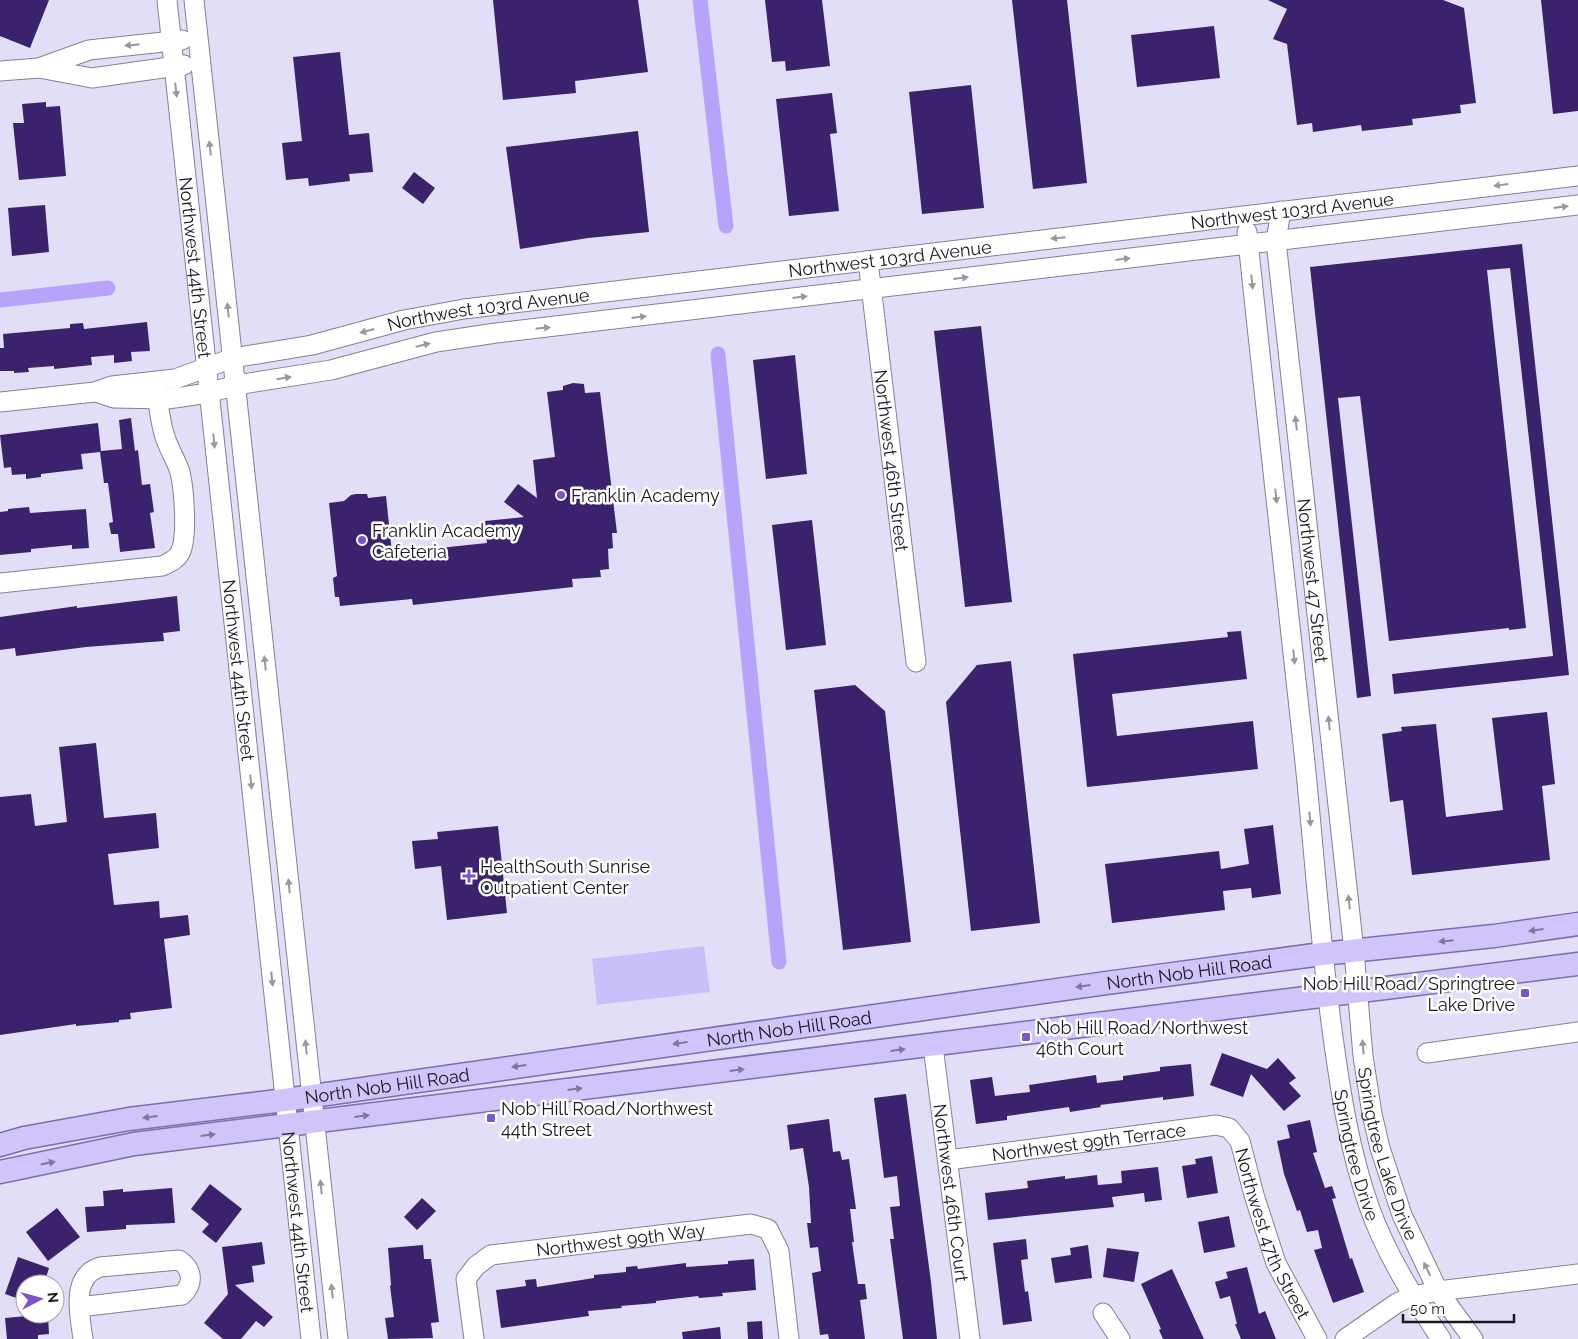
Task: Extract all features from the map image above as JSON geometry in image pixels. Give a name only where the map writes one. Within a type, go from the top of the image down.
[{"type":"main road","name":"North Nob Hill Road","points":[[0,1145],[24,1138],[129,1119],[285,1100],[1096,984],[1322,954],[1494,936],[1578,924]]},
{"type":"main road","name":"North Nob Hill Road","points":[[0,1172],[134,1144],[933,1046],[1327,994],[1578,964]]},
{"type":"street","name":"Northwest 44th Street","points":[[167,0],[311,1339]]},
{"type":"street","name":"Northwest 44th Street","points":[[194,0],[338,1339]]},
{"type":"street","points":[[0,71],[39,68],[90,50],[198,39]]},
{"type":"street","points":[[106,48],[109,75]]},
{"type":"street","points":[[39,68],[92,78],[200,62]]},
{"type":"street","name":"Northwest 103rd Avenue","points":[[156,390],[175,379],[233,358],[312,345],[404,320],[464,309],[1578,176]]},
{"type":"street","name":"Northwest 103rd Avenue","points":[[156,390],[182,397],[208,393],[236,385],[331,370],[436,342],[496,333],[1578,205]]},
{"type":"street","name":"Northwest 47 Street","points":[[1281,211],[1276,241],[1354,951]]},
{"type":"street","name":"Northwest 47 Street","points":[[1245,216],[1304,756],[1322,954]]},
{"type":"street","name":"Northwest 46th Street","points":[[868,261],[916,662]]},
{"type":"street","points":[[0,402],[95,392],[112,386],[156,390],[165,438],[180,473],[183,488],[185,530],[180,554],[173,561],[162,566],[0,583]]},
{"type":"street","points":[[1272,462],[1300,459]]},
{"type":"street","points":[[1304,756],[1333,753]]},
{"type":"street","name":"Springtree Lake Drive","points":[[1354,951],[1363,1056],[1372,1114],[1380,1148],[1402,1215],[1438,1291],[1473,1339]]},
{"type":"street","name":"Springtree Drive","points":[[1322,954],[1340,1086],[1349,1138],[1356,1164],[1371,1212],[1393,1260],[1413,1296],[1441,1339]]},
{"type":"street","points":[[1427,1053],[1578,1032]]},
{"type":"street","name":"Northwest 46th Court","points":[[933,1046],[970,1339]]},
{"type":"street","name":"Northwest 99th Terrace","points":[[948,1160],[1216,1125],[1230,1128]]},
{"type":"street","name":"Northwest 47th Street","points":[[1230,1128],[1240,1141],[1254,1195],[1276,1263],[1317,1339]]},
{"type":"street","name":"Northwest 99th Way","points":[[474,1339],[466,1279],[476,1266],[491,1255],[751,1224],[768,1229],[779,1251],[789,1339]]},
{"type":"street","points":[[79,1308],[182,1295],[190,1286],[191,1278],[188,1267],[179,1260],[100,1267],[93,1270],[86,1275],[81,1285],[79,1308],[83,1339]]},
{"type":"street","points":[[1345,1339],[1397,1303],[1413,1296],[1438,1291],[1578,1274]]},
{"type":"street","points":[[1103,1313],[1120,1339]]},
{"type":"shaded area","points":[[704,946],[710,992],[597,1005],[592,959]]},
{"type":"building","points":[[0,0],[49,0],[30,48],[0,36]]},
{"type":"building","points":[[493,0],[638,0],[648,72],[575,81],[576,93],[503,100]]},
{"type":"building","points":[[765,0],[822,0],[830,66],[786,71],[785,61],[772,62]]},
{"type":"building","points":[[1012,0],[1067,0],[1087,183],[1033,189]]},
{"type":"building","points":[[1268,0],[1443,0],[1464,8],[1476,103],[1460,105],[1461,113],[1412,119],[1413,125],[1362,131],[1361,125],[1313,132],[1312,123],[1297,125],[1287,44],[1273,39],[1287,9]]},
{"type":"building","points":[[1541,0],[1578,0],[1578,111],[1553,114]]},
{"type":"building","points":[[1214,26],[1220,78],[1137,87],[1131,35]]},
{"type":"building","points":[[340,52],[349,135],[369,133],[373,172],[349,174],[350,181],[309,186],[308,178],[286,180],[282,143],[302,141],[293,57]]},
{"type":"building","points":[[971,85],[984,208],[922,214],[909,92]]},
{"type":"building","points":[[832,93],[837,133],[830,134],[839,211],[789,216],[776,99]]},
{"type":"building","points":[[46,102],[46,107],[60,106],[66,176],[19,180],[13,123],[24,123],[22,104]]},
{"type":"building","points":[[638,131],[649,232],[588,238],[520,249],[506,147]]},
{"type":"building","points":[[414,172],[435,188],[423,204],[402,188]]},
{"type":"building","points":[[45,205],[49,252],[12,256],[8,208]]},
{"type":"building","points":[[1522,244],[1569,675],[1394,694],[1392,674],[1553,656],[1510,268],[1487,270],[1526,628],[1509,630],[1509,628],[1389,641],[1360,396],[1338,398],[1371,696],[1357,698],[1310,267]]},
{"type":"building","points":[[147,322],[150,351],[131,352],[132,361],[114,363],[114,355],[91,357],[92,365],[54,369],[54,366],[28,368],[29,372],[14,373],[14,371],[0,371],[0,348],[4,348],[3,334],[70,328],[70,324],[83,323],[84,329]]},
{"type":"building","points":[[981,326],[1012,602],[965,607],[934,331]]},
{"type":"building","points":[[795,355],[807,474],[766,479],[753,360]]},
{"type":"building","name":"Franklin Academy","points":[[573,383],[584,384],[585,393],[600,392],[617,533],[612,533],[613,548],[608,549],[609,569],[600,570],[601,577],[572,579],[573,587],[413,605],[412,599],[340,606],[339,597],[335,597],[333,578],[337,576],[329,503],[344,501],[351,495],[356,494],[367,494],[368,498],[386,496],[392,553],[487,543],[485,521],[524,517],[504,502],[518,484],[537,498],[533,460],[555,457],[547,392],[563,390],[563,386]]},
{"type":"building","points":[[131,418],[135,451],[138,450],[142,485],[150,484],[154,512],[150,513],[155,548],[120,552],[118,534],[111,534],[109,523],[113,522],[108,483],[104,483],[100,452],[81,454],[83,469],[41,474],[41,477],[26,479],[26,474],[12,475],[11,467],[4,468],[0,435],[98,423],[101,451],[122,449],[119,420]]},
{"type":"building","points":[[29,507],[30,513],[86,509],[89,548],[72,549],[72,545],[31,549],[31,552],[0,555],[0,512],[8,511],[8,509]]},
{"type":"building","points":[[812,520],[826,645],[786,650],[772,525]]},
{"type":"building","points":[[177,596],[180,631],[163,633],[164,641],[86,647],[16,656],[15,648],[0,650],[0,617],[77,606],[77,608]]},
{"type":"building","points":[[1241,631],[1247,679],[1112,694],[1117,736],[1253,721],[1258,769],[1087,787],[1073,654],[1228,637],[1227,632]]},
{"type":"building","points":[[1011,661],[1040,923],[971,931],[946,702],[977,665]]},
{"type":"building","points":[[855,685],[885,711],[911,942],[843,950],[814,690]]},
{"type":"building","points":[[1547,712],[1555,784],[1542,786],[1550,860],[1412,875],[1403,800],[1390,802],[1382,734],[1402,731],[1401,727],[1436,724],[1446,817],[1503,810],[1492,718]]},
{"type":"building","points":[[96,743],[104,818],[156,813],[159,848],[108,854],[114,905],[159,901],[160,918],[188,915],[190,935],[164,939],[172,1008],[130,1013],[131,1019],[119,1020],[119,1022],[76,1026],[76,1024],[0,1035],[0,797],[31,794],[35,826],[67,822],[59,747]]},
{"type":"building","points":[[1273,825],[1281,894],[1252,898],[1251,888],[1223,891],[1225,910],[1112,923],[1105,864],[1219,851],[1221,869],[1249,864],[1244,829]]},
{"type":"building","points":[[498,826],[507,913],[447,920],[441,866],[415,869],[412,841],[438,839],[437,832]]},
{"type":"building","points":[[1222,1053],[1267,1069],[1278,1058],[1296,1078],[1289,1083],[1301,1096],[1284,1111],[1251,1074],[1243,1097],[1210,1085]]},
{"type":"building","points":[[1191,1064],[1194,1096],[1163,1100],[1163,1097],[1100,1105],[1101,1107],[1070,1112],[1069,1107],[1007,1116],[1007,1120],[976,1124],[970,1080],[992,1077],[995,1096],[1030,1092],[1029,1085],[1096,1075],[1097,1083],[1123,1080],[1123,1076],[1160,1071],[1160,1067]]},
{"type":"building","points":[[906,1094],[937,1339],[903,1339],[890,1239],[894,1239],[890,1207],[900,1206],[897,1176],[884,1178],[874,1098]]},
{"type":"building","points":[[829,1119],[833,1152],[840,1151],[842,1160],[849,1159],[856,1209],[850,1209],[854,1242],[852,1242],[858,1284],[865,1284],[867,1299],[860,1300],[865,1339],[829,1339],[828,1334],[820,1335],[812,1273],[821,1271],[818,1247],[810,1248],[807,1223],[811,1223],[809,1187],[803,1148],[790,1150],[787,1125]]},
{"type":"building","points":[[1310,1120],[1317,1152],[1313,1153],[1325,1188],[1332,1186],[1336,1198],[1332,1199],[1350,1259],[1352,1258],[1364,1292],[1333,1303],[1314,1250],[1322,1248],[1318,1230],[1307,1232],[1300,1210],[1297,1211],[1284,1174],[1277,1141],[1290,1138],[1287,1125]]},
{"type":"building","points":[[1212,1156],[1218,1193],[1187,1198],[1182,1166],[1196,1164],[1195,1159]]},
{"type":"building","points":[[1158,1167],[1162,1200],[1145,1202],[1144,1193],[1112,1197],[1114,1207],[988,1220],[985,1193],[1028,1188],[1027,1181],[1065,1176],[1065,1179],[1097,1175],[1098,1185],[1122,1183],[1121,1171]]},
{"type":"building","points":[[210,1184],[242,1209],[216,1243],[202,1232],[209,1224],[191,1209]]},
{"type":"building","points":[[172,1188],[175,1223],[126,1225],[126,1229],[87,1232],[85,1207],[104,1206],[103,1191],[123,1189],[123,1192]]},
{"type":"building","points":[[422,1198],[436,1211],[417,1230],[404,1217]]},
{"type":"building","points":[[57,1208],[80,1237],[48,1261],[26,1232]]},
{"type":"building","points":[[1229,1216],[1235,1247],[1204,1253],[1198,1222]]},
{"type":"building","points":[[1026,1239],[1028,1259],[1021,1260],[1025,1292],[1028,1291],[1032,1321],[1003,1325],[993,1243]]},
{"type":"building","points":[[262,1242],[265,1264],[252,1266],[254,1282],[235,1285],[273,1317],[264,1327],[256,1321],[241,1339],[223,1339],[204,1323],[228,1294],[222,1247]]},
{"type":"building","points":[[423,1245],[424,1259],[431,1259],[439,1322],[431,1323],[433,1338],[388,1339],[385,1318],[394,1317],[388,1248]]},
{"type":"building","points":[[1088,1245],[1092,1278],[1055,1283],[1051,1258],[1071,1255],[1070,1248]]},
{"type":"building","points":[[1107,1248],[1139,1252],[1134,1282],[1103,1277]]},
{"type":"building","points":[[18,1257],[49,1268],[47,1274],[15,1274],[15,1298],[5,1294]]},
{"type":"building","points":[[754,1259],[756,1290],[722,1293],[723,1296],[699,1298],[698,1296],[656,1301],[656,1303],[621,1306],[622,1308],[588,1311],[589,1316],[501,1328],[496,1290],[526,1286],[525,1280],[536,1279],[537,1287],[594,1278],[594,1275],[626,1272],[626,1267],[637,1266],[638,1269],[686,1263],[686,1267],[728,1264],[728,1261]]},
{"type":"building","points":[[1247,1267],[1259,1314],[1265,1311],[1276,1339],[1241,1339],[1235,1324],[1237,1324],[1230,1296],[1220,1299],[1215,1282],[1228,1278],[1226,1272]]},
{"type":"building","points":[[1172,1269],[1204,1339],[1163,1339],[1159,1330],[1161,1329],[1141,1284]]},
{"type":"building","points":[[15,1317],[15,1324],[48,1324],[49,1334],[38,1335],[38,1339],[7,1339],[5,1318]]},
{"type":"building","points":[[762,1321],[763,1339],[748,1339],[747,1322]]},
{"type":"building","points":[[720,1327],[721,1339],[683,1339],[682,1332]]},
{"type":"waterway","points":[[700,0],[726,226]]},
{"type":"waterway","points":[[0,300],[108,288]]},
{"type":"waterway","points":[[718,354],[779,962]]},
{"type":"place","name":"Franklin Academy","points":[[561,495]]},
{"type":"place","name":"Franklin Academy Cafeteria","points":[[362,540]]},
{"type":"place","name":"HealthSouth Sunrise Outpatient Center","points":[[469,876]]},
{"type":"place","name":"Nob Hill Road/Springtree Lake Drive","points":[[1525,993]]},
{"type":"place","name":"Nob Hill Road/Northwest 46th Court","points":[[1026,1037]]},
{"type":"place","name":"Nob Hill Road/Northwest 44th Street","points":[[491,1118]]}]
